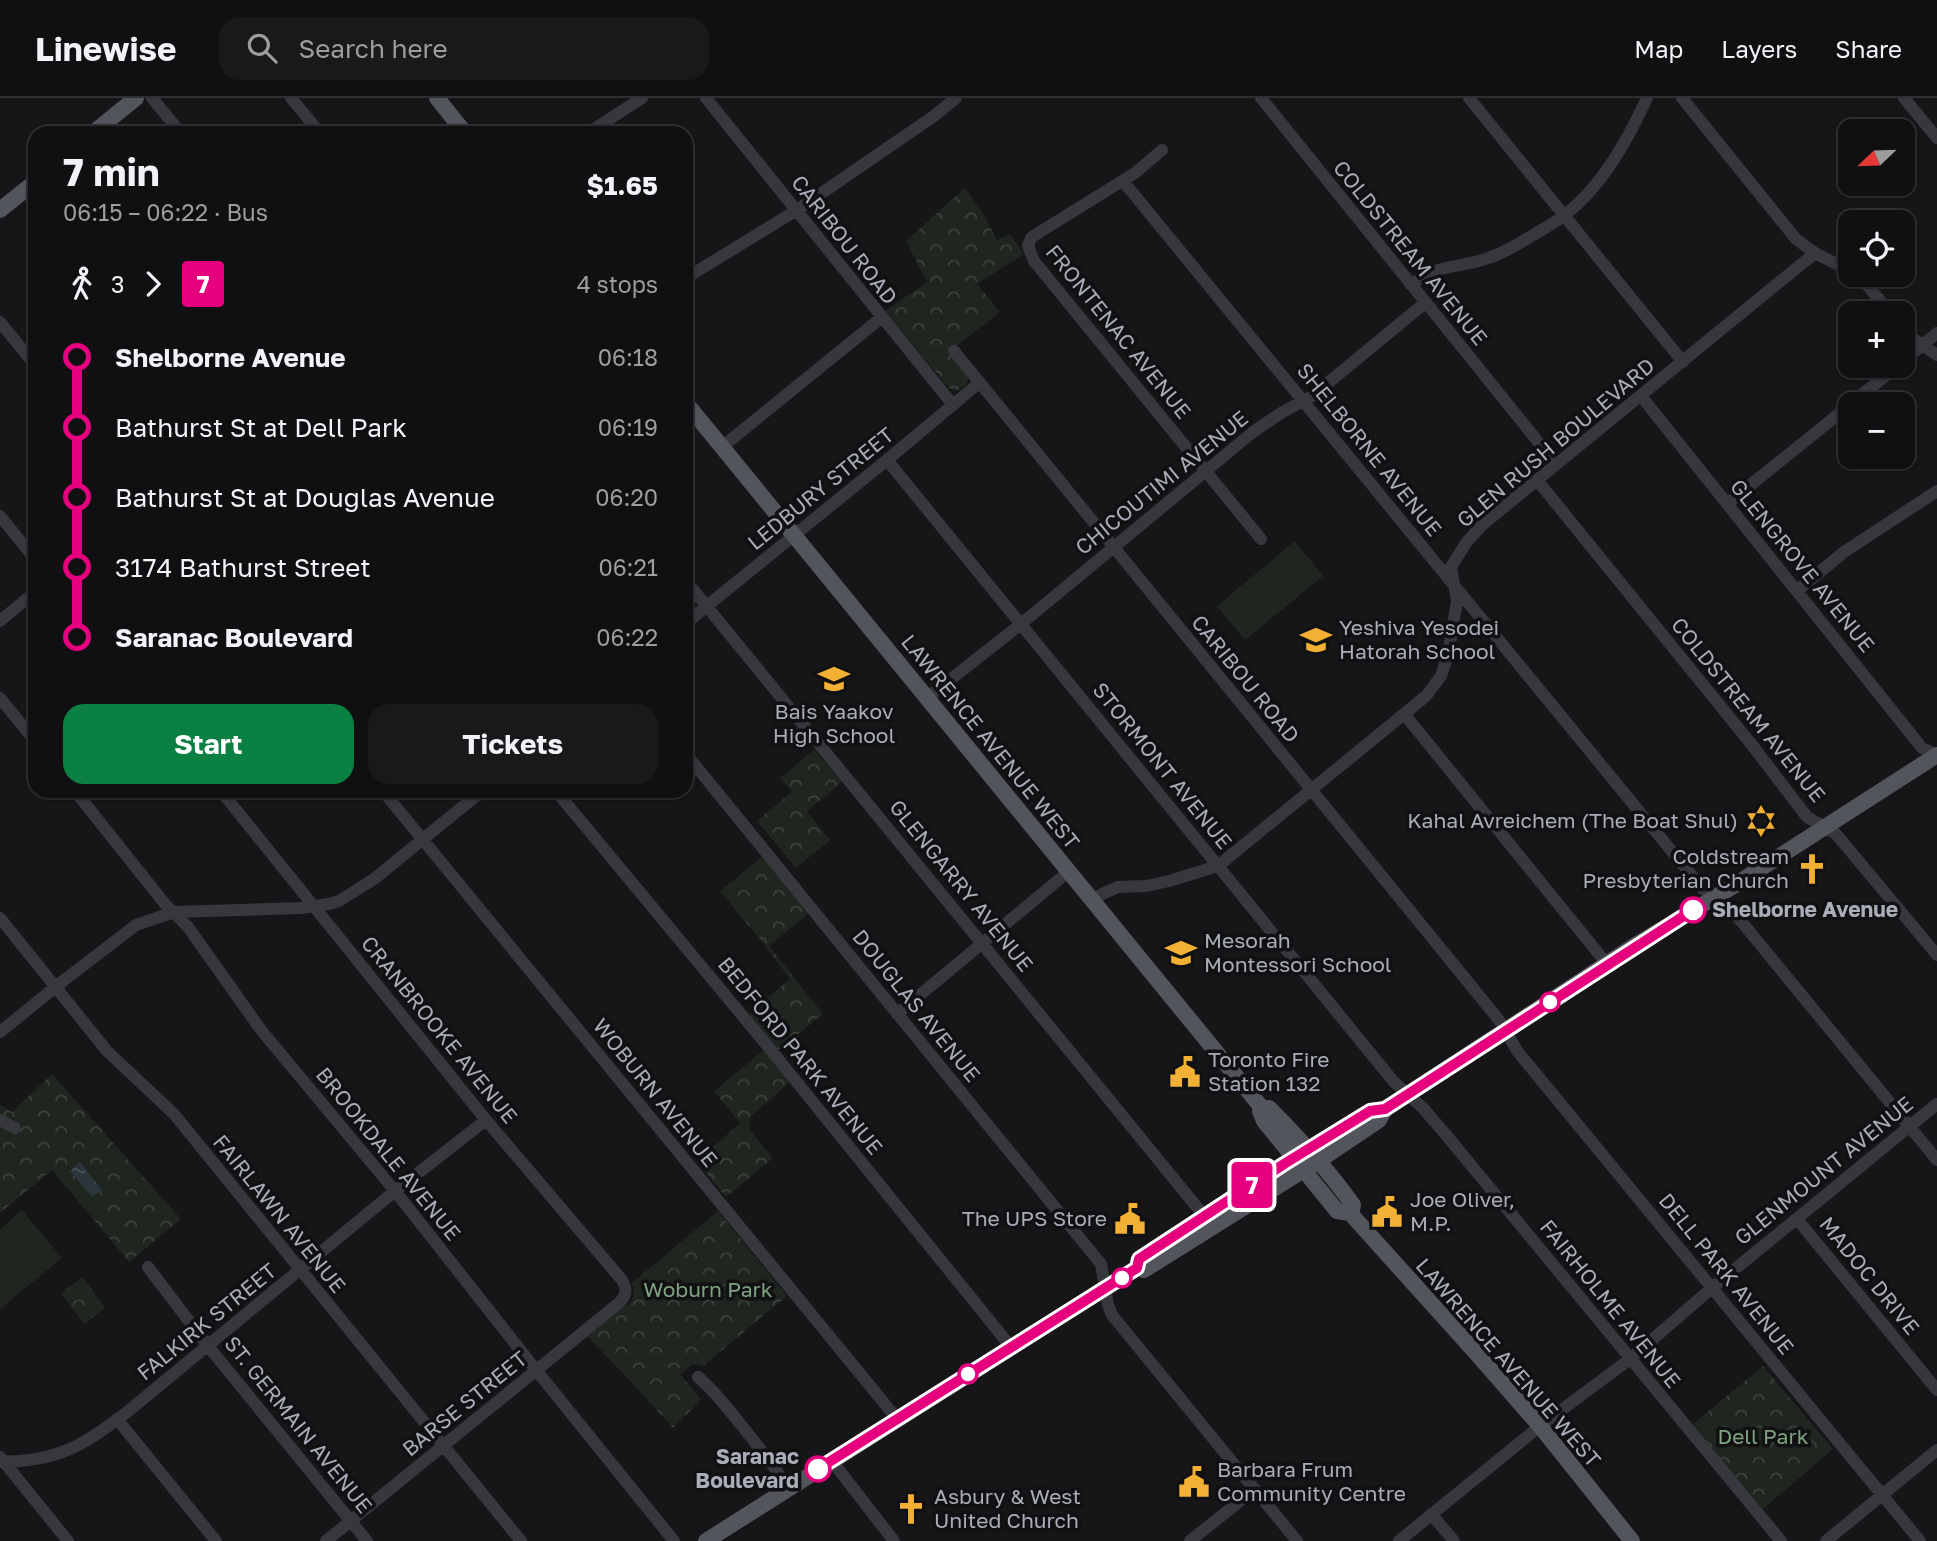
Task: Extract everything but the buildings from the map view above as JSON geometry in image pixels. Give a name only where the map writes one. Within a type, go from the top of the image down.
[{"type":"main road","points":[[102,126],[136,98]]},
{"type":"main road","points":[[437,98],[459,126]]},
{"type":"main road","points":[[0,210],[28,187]]},
{"type":"main road","name":"LAWRENCE AVENUE WEST","points":[[693,412],[1262,1108]]},
{"type":"main road","points":[[706,1541],[1137,1268],[1139,1259],[1205,1217],[1379,1120],[1385,1109],[1937,755]]},
{"type":"main road","name":"LAWRENCE AVENUE WEST","points":[[1262,1108],[1269,1108],[1313,1155],[1353,1205],[1350,1213]]},
{"type":"main road","name":"LAWRENCE AVENUE WEST","points":[[1262,1108],[1261,1116],[1337,1211],[1350,1213],[1476,1353],[1540,1426],[1632,1541]]},
{"type":"main road","points":[[1137,1268],[1144,1270],[1298,1164]]},
{"type":"street","points":[[152,98],[175,126]]},
{"type":"street","points":[[291,98],[314,126]]},
{"type":"street","points":[[598,126],[642,98]]},
{"type":"street","name":"CARIBOU ROAD","points":[[706,98],[953,405]]},
{"type":"street","points":[[693,274],[797,209],[934,116],[956,98]]},
{"type":"street","name":"COLDSTREAM AVENUE","points":[[1261,98],[1556,464]]},
{"type":"street","points":[[1469,98],[1683,362]]},
{"type":"street","points":[[1411,285],[1441,268],[1496,256],[1564,216],[1596,183],[1619,153],[1647,98]]},
{"type":"street","points":[[1682,98],[1789,232],[1815,253],[1838,265]]},
{"type":"street","points":[[1905,98],[1937,138]]},
{"type":"street","points":[[1123,181],[1162,150]]},
{"type":"street","name":"FRONTENAC AVENUE","points":[[1123,181],[1035,234],[1028,246],[1034,261],[1261,539]]},
{"type":"street","name":"SHELBORNE AVENUE","points":[[1123,181],[1688,871],[1703,889],[1727,904],[1937,1160]]},
{"type":"street","name":"GLEN RUSH BOULEVARD","points":[[1092,901],[1118,887],[1146,886],[1218,866],[1405,715],[1432,690],[1445,668],[1457,601],[1451,567],[1466,542],[1482,525],[1815,253]]},
{"type":"street","points":[[1869,287],[1880,301]]},
{"type":"street","name":"CHICOUTIMI AVENUE","points":[[927,698],[1265,424],[1312,396],[1425,303]]},
{"type":"street","points":[[722,447],[881,318]]},
{"type":"street","points":[[0,322],[28,356]]},
{"type":"street","points":[[1915,352],[1937,333]]},
{"type":"street","points":[[1915,339],[1937,355]]},
{"type":"street","name":"CARIBOU ROAD","points":[[954,351],[1506,1031]]},
{"type":"street","points":[[1865,392],[1883,378]]},
{"type":"street","name":"LEDBURY STREET","points":[[693,618],[979,383]]},
{"type":"street","name":"GLENGROVE AVENUE","points":[[1641,396],[1920,745],[1937,755]]},
{"type":"street","points":[[1728,503],[1838,414]]},
{"type":"street","name":"STORMONT AVENUE","points":[[887,460],[1394,1082],[1408,1094]]},
{"type":"street","name":"COLDSTREAM AVENUE","points":[[1537,480],[1744,734],[1807,817],[1836,834],[1937,955]]},
{"type":"street","points":[[1798,590],[1844,552],[1937,491]]},
{"type":"street","points":[[0,516],[28,550]]},
{"type":"street","name":"GLENGARRY AVENUE","points":[[693,590],[1205,1217]]},
{"type":"street","points":[[0,621],[28,598]]},
{"type":"street","points":[[0,698],[28,732]]},
{"type":"street","points":[[1405,715],[1608,964]]},
{"type":"street","name":"DOUGLAS AVENUE","points":[[693,763],[1101,1264],[1112,1315],[1297,1541]]},
{"type":"street","name":"BROOKDALE AVENUE","points":[[81,798],[165,904],[188,927],[261,1030],[396,1191],[674,1541]]},
{"type":"street","name":"CRANBROOKE AVENUE","points":[[227,798],[486,1120],[622,1280],[625,1293]]},
{"type":"street","name":"WOBURN AVENUE","points":[[389,798],[898,1420]]},
{"type":"street","points":[[0,1032],[136,925],[174,912],[314,906],[338,901],[362,888],[473,798]]},
{"type":"street","name":"BEDFORD PARK AVENUE","points":[[561,798],[770,1049],[1011,1347]]},
{"type":"street","points":[[897,1014],[1068,872]]},
{"type":"street","name":"FAIRLAWN AVENUE","points":[[0,918],[107,1051],[174,1114],[521,1541]]},
{"type":"street","name":"DELL PARK AVENUE","points":[[1506,1031],[1518,1052],[1920,1541]]},
{"type":"street","name":"FAIRHOLME AVENUE","points":[[1408,1094],[1447,1136],[1781,1541]]},
{"type":"street","name":"GLENMOUNT AVENUE","points":[[1399,1541],[1540,1426],[1630,1359],[1713,1287],[1937,1104]]},
{"type":"street","points":[[0,1120],[15,1128]]},
{"type":"street","name":"FALKIRK STREET","points":[[1,1460],[19,1462],[56,1455],[92,1439],[486,1120]]},
{"type":"street","name":"MADOC DRIVE","points":[[1797,1219],[1937,1390]]},
{"type":"street","name":"ST. GERMAIN AVENUE","points":[[148,1267],[208,1346],[367,1541]]},
{"type":"street","name":"BARSE STREET","points":[[326,1541],[619,1303],[625,1293]]},
{"type":"street","points":[[698,1377],[724,1404],[788,1487]]},
{"type":"street","points":[[117,1419],[215,1541]]},
{"type":"street","points":[[1826,1541],[1937,1450]]},
{"type":"street","points":[[1,1460],[68,1541]]},
{"type":"street","points":[[832,1461],[894,1541]]},
{"type":"street","points":[[1189,1541],[1255,1489]]},
{"type":"street","points":[[1431,1514],[1454,1541]]},
{"type":"green space","points":[[965,188],[997,240],[1010,234],[1024,254],[977,284],[1000,312],[949,352],[968,378],[966,385],[956,391],[949,388],[885,311],[927,282],[906,241]]},
{"type":"green space","points":[[1295,541],[1323,576],[1245,640],[1217,606]]},
{"type":"green space","points":[[814,750],[842,782],[807,811],[830,840],[796,868],[757,821],[792,792],[780,778]]},
{"type":"green space","points":[[762,857],[809,913],[769,946],[823,1014],[778,1050],[748,1014],[790,979],[720,891]]},
{"type":"green space","points":[[764,1050],[790,1082],[752,1115],[749,1129],[773,1158],[726,1197],[697,1162],[740,1123],[714,1091]]},
{"type":"green space","points":[[52,1074],[181,1219],[129,1262],[52,1170],[0,1213],[0,1105],[12,1112]]},
{"type":"green space","points":[[22,1210],[62,1258],[0,1309],[0,1229]]},
{"type":"green space","name":"Woburn Park","points":[[718,1211],[787,1296],[703,1366],[693,1364],[680,1374],[701,1400],[673,1428],[587,1336],[632,1301],[632,1283]]},
{"type":"green space","points":[[83,1277],[105,1308],[84,1324],[61,1293]]},
{"type":"green space","name":"Dell Park","points":[[1763,1366],[1833,1449],[1763,1509],[1692,1425]]},
{"type":"water","points":[[80,1162],[102,1190],[92,1197],[70,1171]]},
{"type":"bus line","name":"7","points":[[818,1469],[1137,1268],[1139,1259],[1284,1164],[1370,1111],[1385,1109],[1693,910]]},
{"type":"place","name":"Yeshiva Yesodei Hatorah School","points":[[1316,640]]},
{"type":"place","name":"Bais Yaakov High School","points":[[834,679]]},
{"type":"place","name":"Kahal Avreichem (The Boat Shul)","points":[[1761,821]]},
{"type":"place","name":"Coldstream Presbyterian Church","points":[[1812,869]]},
{"type":"place","name":"Shelborne Avenue","points":[[1693,910]]},
{"type":"place","name":"Mesorah Montessori School","points":[[1181,953]]},
{"type":"place","name":"Toronto Fire Station 132","points":[[1185,1072]]},
{"type":"place","name":"Joe Oliver, M.P.","points":[[1387,1212]]},
{"type":"place","name":"The UPS Store","points":[[1130,1219]]},
{"type":"place","name":"Saranac Boulevard","points":[[818,1469]]},
{"type":"place","name":"Barbara Frum Community Centre","points":[[1194,1482]]},
{"type":"place","name":"Asbury & West United Church","points":[[911,1509]]}]
